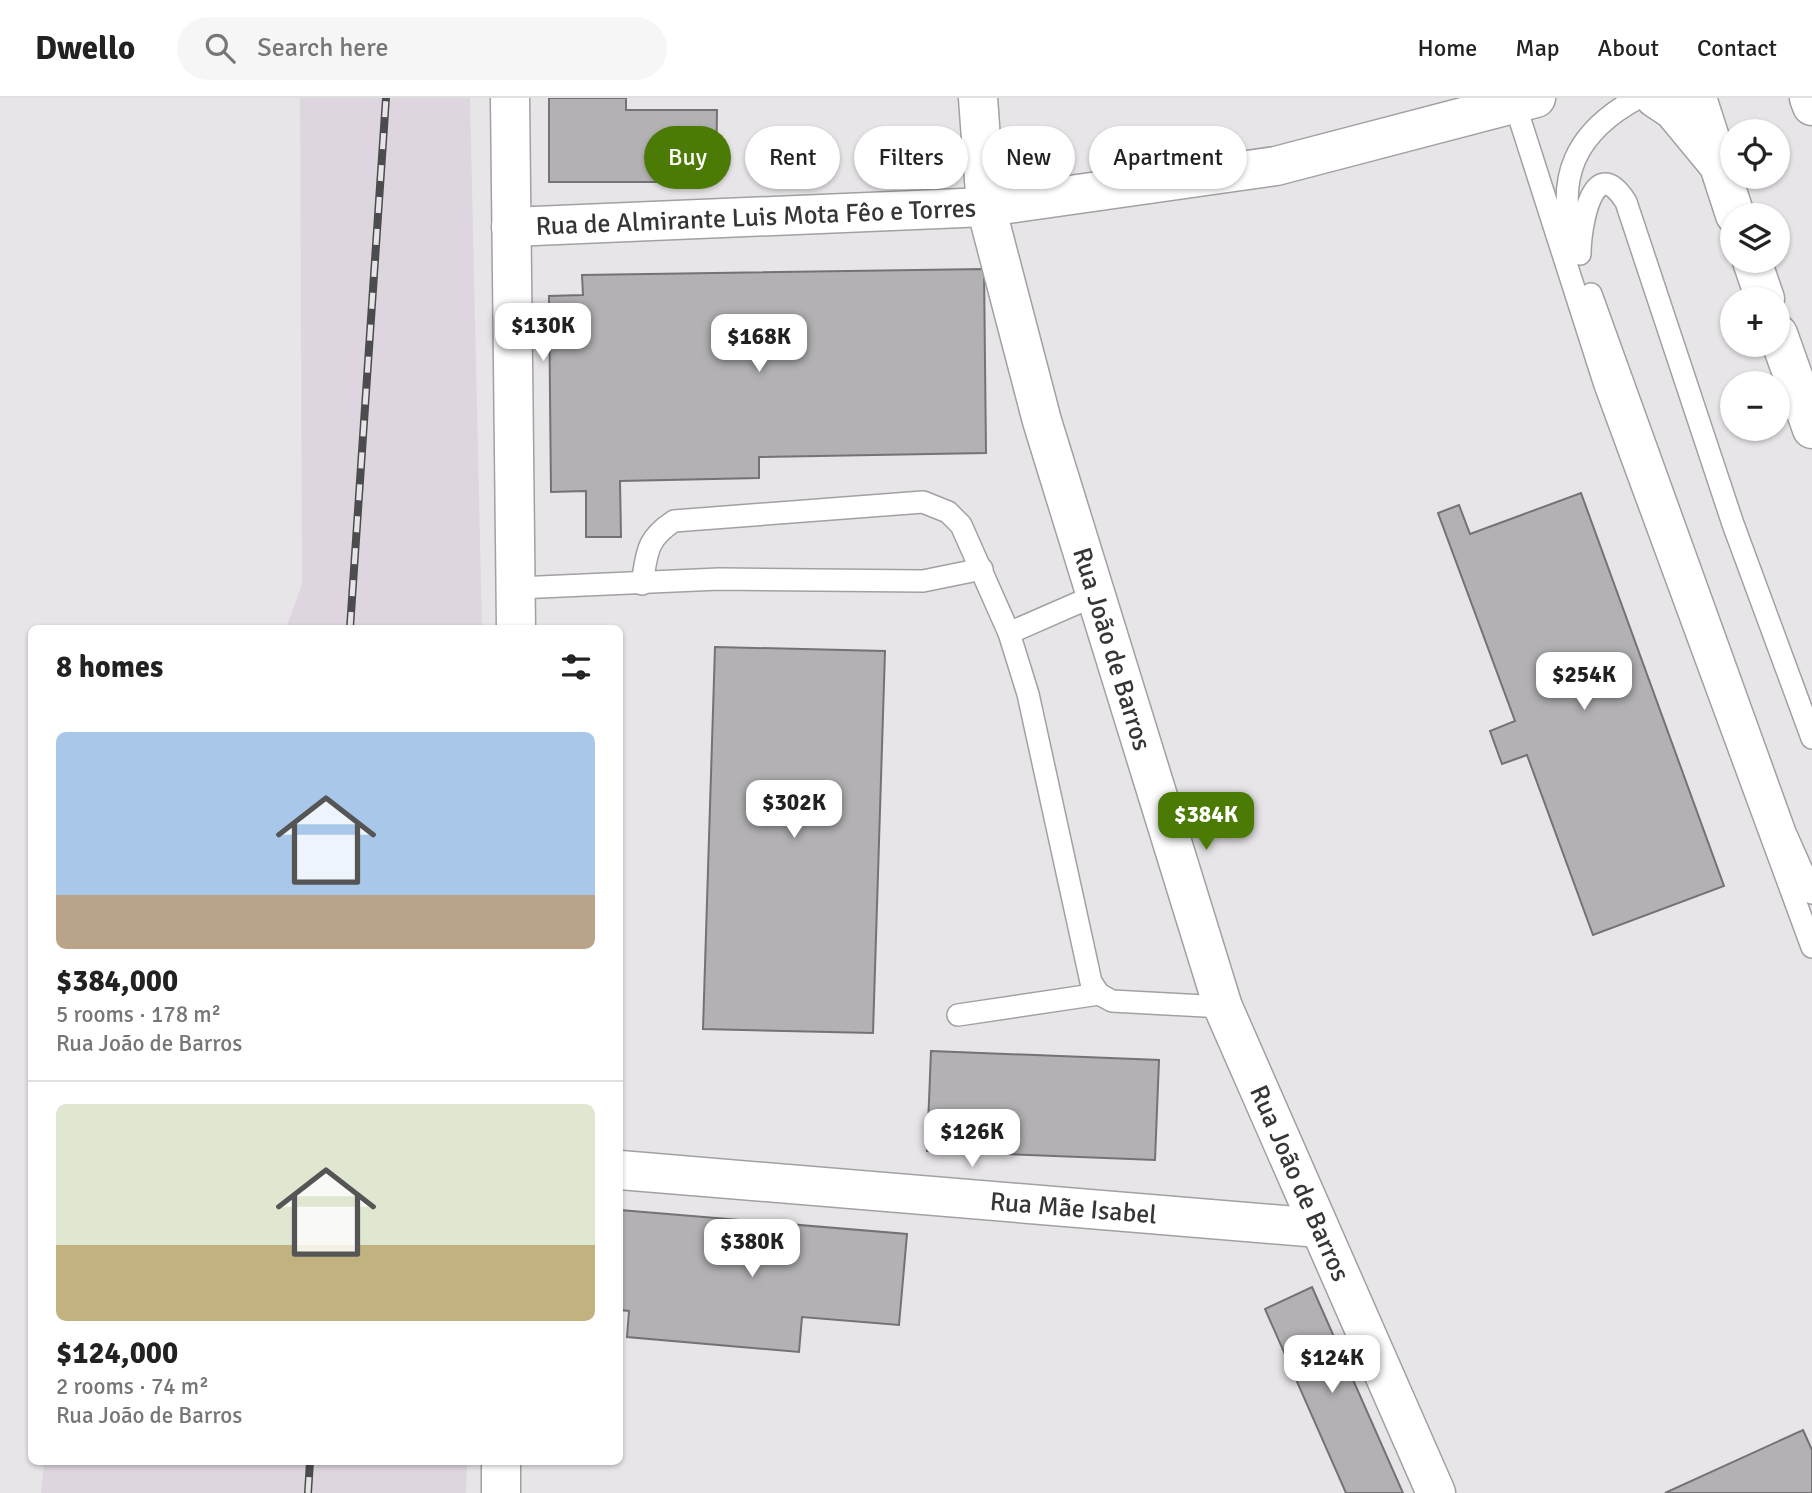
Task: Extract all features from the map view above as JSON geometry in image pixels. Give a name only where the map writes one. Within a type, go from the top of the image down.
[{"type":"street","points":[[510,98],[516,625]]},
{"type":"street","name":"Rua João de Barros","points":[[978,98],[986,207],[1042,421],[1223,1007],[1436,1493]]},
{"type":"street","points":[[1655,98],[1673,110],[1716,162]]},
{"type":"street","points":[[1697,98],[1731,203]]},
{"type":"street","points":[[1810,98],[1812,106]]},
{"type":"street","name":"Rua de Almirante Luis Mota Fêo e Torres","points":[[511,227],[986,207],[1276,166],[1521,99]]},
{"type":"street","points":[[1786,357],[1812,429]]},
{"type":"street","name":"Rua Mãe Isabel","points":[[623,1170],[1319,1228]]},
{"type":"street","points":[[501,1465],[501,1493]]},
{"type":"lane","points":[[1638,98],[1615,111],[1587,136],[1571,170],[1565,190],[1565,209],[1579,263],[1785,832],[1812,893]]},
{"type":"lane","points":[[1521,99],[1605,385],[1812,947]]},
{"type":"lane","points":[[1579,263],[1580,241],[1592,193],[1600,185],[1609,183],[1617,188],[1626,202],[1724,498],[1812,738]]},
{"type":"lane","points":[[642,584],[649,543],[660,530],[674,521],[923,502],[948,512],[961,525],[982,569],[1009,633],[1028,694],[1091,982],[1099,994],[1112,1001],[1223,1007]]},
{"type":"lane","points":[[517,588],[719,579],[923,580],[982,569]]},
{"type":"lane","points":[[1009,633],[1096,595]]},
{"type":"lane","points":[[958,1015],[1099,994]]},
{"type":"shaded area","points":[[300,98],[470,98],[482,625],[287,625],[302,584]]},
{"type":"shaded area","points":[[44,1465],[467,1465],[466,1493],[41,1493]]},
{"type":"building","points":[[549,98],[626,98],[626,110],[717,110],[717,126],[644,126],[644,182],[549,182]]},
{"type":"building","points":[[984,269],[986,453],[759,457],[759,478],[620,481],[621,537],[586,537],[586,491],[551,492],[549,296],[583,295],[582,275]]},
{"type":"building","points":[[1581,493],[1724,886],[1593,935],[1527,755],[1502,764],[1490,731],[1515,721],[1438,513],[1459,505],[1470,534]]},
{"type":"building","points":[[715,647],[885,651],[873,1033],[703,1029]]},
{"type":"building","points":[[931,1051],[1159,1060],[1155,1160],[927,1151]]},
{"type":"building","points":[[623,1210],[907,1234],[899,1325],[802,1317],[799,1352],[627,1337],[629,1311],[623,1310]]},
{"type":"building","points":[[1312,1287],[1403,1493],[1346,1493],[1265,1309]]},
{"type":"building","points":[[1803,1430],[1812,1450],[1812,1493],[1665,1493]]},
{"type":"railway","points":[[350,625],[386,98]]},
{"type":"railway","points":[[308,1493],[310,1465]]}]
